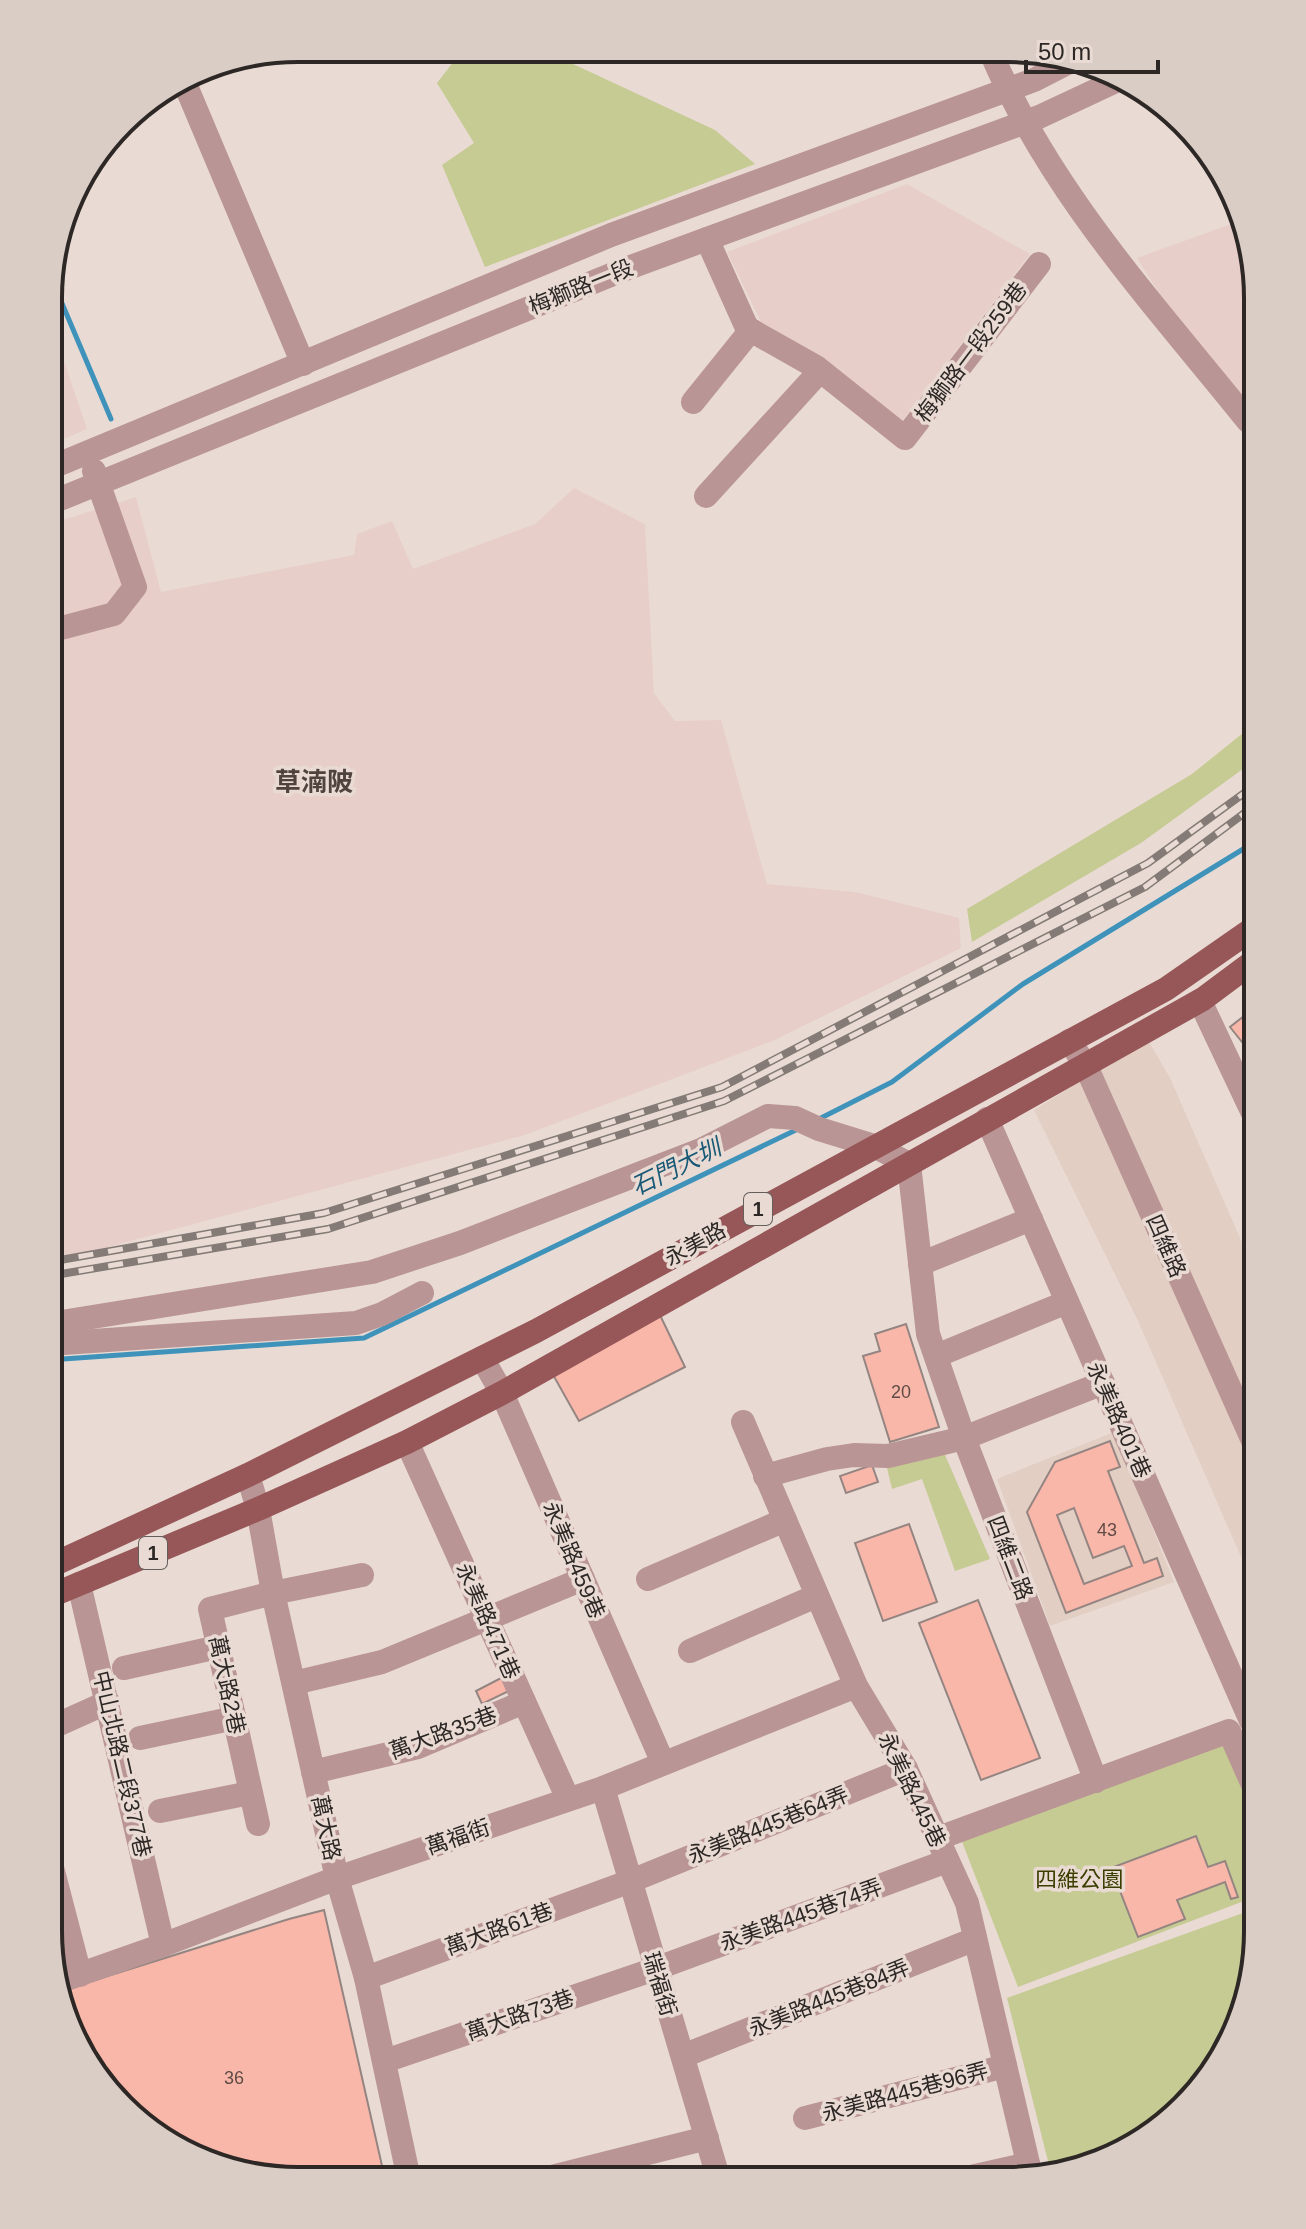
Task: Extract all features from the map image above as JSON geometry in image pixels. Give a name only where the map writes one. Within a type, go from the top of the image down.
[{"type":"main road","name":"永美路","points":[[248,1475],[482,1358],[1166,989],[1244,935]]},
{"type":"main road","name":"永美路","points":[[258,1509],[407,1442],[502,1393],[1200,1001],[1244,969]]},
{"type":"main road","name":"1","points":[[62,1561],[248,1475]]},
{"type":"main road","name":"1","points":[[62,1591],[258,1509]]},
{"type":"street","points":[[995,62],[1007,90],[1083,216],[1244,416]]},
{"type":"street","name":"梅獅路一段","points":[[62,463],[611,235],[1007,90],[1057,68]]},
{"type":"street","name":"梅獅路一段","points":[[62,498],[628,268],[1026,122],[1108,85]]},
{"type":"street","points":[[188,90],[303,364]]},
{"type":"street","points":[[693,402],[751,330],[747,328],[707,239]]},
{"type":"street","name":"梅獅路一段259巷","points":[[751,330],[820,371],[905,438],[1039,264]]},
{"type":"street","points":[[706,496],[820,371]]},
{"type":"street","points":[[62,628],[114,614],[135,587],[87,454]]},
{"type":"street","points":[[1200,1001],[1244,1091]]},
{"type":"street","name":"四維路","points":[[1069,1041],[1085,1064],[1243,1419]]},
{"type":"street","points":[[62,1322],[372,1272],[460,1243],[701,1150],[768,1116],[810,1125],[874,1146],[909,1164]]},
{"type":"street","name":"永美路401巷","points":[[987,1119],[1103,1383],[1243,1717]]},
{"type":"street","name":"四維二路","points":[[909,1164],[928,1334],[964,1438],[1096,1781]]},
{"type":"street","points":[[920,1264],[1031,1219]]},
{"type":"street","points":[[62,1343],[356,1323],[382,1314],[422,1293]]},
{"type":"street","points":[[936,1356],[1067,1302]]},
{"type":"street","name":"永美路459巷","points":[[482,1358],[502,1393],[663,1763]]},
{"type":"street","points":[[765,1476],[827,1459],[854,1455],[888,1456],[964,1438],[1103,1383]]},
{"type":"street","name":"永美路445巷","points":[[743,1422],[856,1686],[906,1769],[967,1903],[1028,2165]]},
{"type":"street","name":"永美路471巷","points":[[407,1442],[568,1799]]},
{"type":"street","name":"萬大路","points":[[248,1475],[258,1509],[273,1593],[337,1878],[366,1978],[407,2167]]},
{"type":"street","points":[[648,1579],[785,1520]]},
{"type":"street","points":[[273,1593],[362,1575]]},
{"type":"street","points":[[294,1683],[382,1662],[583,1579]]},
{"type":"street","name":"中山北路二段377巷","points":[[79,1584],[163,1945]]},
{"type":"street","name":"萬大路2巷","points":[[258,1824],[210,1609],[273,1593]]},
{"type":"street","points":[[690,1651],[816,1596]]},
{"type":"street","points":[[124,1668],[218,1647]]},
{"type":"street","name":"萬福街","points":[[69,1978],[337,1878],[603,1788],[856,1686]]},
{"type":"street","points":[[62,1723],[108,1702]]},
{"type":"street","name":"萬大路35巷","points":[[313,1772],[418,1747],[524,1702]]},
{"type":"street","points":[[140,1738],[235,1718]]},
{"type":"street","points":[[1096,1781],[1243,1725]]},
{"type":"street","name":"永美路445巷64弄","points":[[631,1881],[906,1769]]},
{"type":"street","name":"永美路445巷74弄","points":[[655,1969],[942,1850],[1096,1781]]},
{"type":"street","name":"瑞福街","points":[[603,1788],[715,2167]]},
{"type":"street","points":[[160,1811],[250,1793]]},
{"type":"street","name":"萬大路61巷","points":[[366,1978],[631,1881]]},
{"type":"street","points":[[63,1939],[69,1978]]},
{"type":"street","name":"永美路445巷84弄","points":[[683,2056],[975,1939]]},
{"type":"street","name":"萬大路73巷","points":[[385,2061],[655,1969]]},
{"type":"street","name":"永美路445巷96弄","points":[[805,2118],[1005,2066]]},
{"type":"street","points":[[592,2167],[707,2138]]},
{"type":"shaded area","points":[[907,184],[1030,254],[902,421],[824,358],[761,322],[727,252]]},
{"type":"shaded area","points":[[1231,224],[1239,252],[1244,298],[1244,427],[1137,258]]},
{"type":"shaded area","points":[[62,355],[87,429],[62,440]]},
{"type":"shaded area","points":[[574,488],[645,524],[654,693],[675,721],[721,720],[767,884],[855,892],[959,918],[961,948],[775,1040],[525,1135],[62,1260],[62,520],[136,497],[161,592],[354,555],[357,534],[392,521],[413,569],[535,524]]},
{"type":"shaded area","points":[[1148,1040],[1170,1078],[1243,1246],[1243,1562],[1138,1321],[1034,1110]]},
{"type":"shaded area","points":[[1114,1432],[1174,1582],[1050,1626],[997,1479]]},
{"type":"green space","points":[[453,62],[573,64],[715,130],[755,164],[485,267],[442,165],[474,143],[437,83]]},
{"type":"green space","points":[[1244,732],[1244,768],[1141,843],[972,942],[967,909],[1192,774]]},
{"type":"green space","points":[[942,1448],[990,1559],[955,1571],[922,1479],[892,1489],[887,1468]]},
{"type":"green space","name":"四維公園","points":[[1226,1739],[1243,1784],[1243,1901],[1018,1987],[961,1839]]},
{"type":"green space","points":[[1243,1913],[1239,1977],[1220,2035],[1204,2062],[1175,2098],[1152,2118],[1098,2149],[1048,2163],[1007,1998]]},
{"type":"building","points":[[1244,1016],[1244,1044],[1230,1027]]},
{"type":"building","points":[[659,1313],[685,1367],[579,1421],[552,1373]]},
{"type":"building","points":[[906,1324],[939,1427],[890,1442],[863,1356],[880,1351],[875,1334]]},
{"type":"building","points":[[1110,1441],[1120,1467],[1108,1471],[1144,1563],[1157,1558],[1163,1576],[1066,1613],[1027,1512],[1055,1462]],"holes":[[[1074,1508],[1093,1558],[1124,1546],[1132,1566],[1084,1584],[1057,1515]]]},
{"type":"building","points":[[872,1465],[878,1482],[846,1493],[840,1476]]},
{"type":"building","points":[[909,1524],[937,1602],[883,1621],[855,1543]]},
{"type":"building","points":[[978,1600],[1040,1758],[981,1780],[919,1623]]},
{"type":"building","points":[[505,1676],[511,1690],[482,1704],[476,1691]]},
{"type":"building","points":[[1196,1836],[1208,1867],[1225,1861],[1238,1897],[1231,1899],[1225,1882],[1177,1900],[1185,1919],[1138,1937],[1111,1868]]},
{"type":"building","points":[[324,1910],[382,2167],[268,2165],[208,2149],[154,2118],[131,2098],[111,2075],[80,2021],[70,1988]]},
{"type":"waterway","points":[[62,303],[111,419]]},
{"type":"waterway","name":"石門大圳","points":[[817,1120],[892,1082],[1023,984],[1244,849]]},
{"type":"waterway","name":"石門大圳","points":[[62,1359],[364,1338],[798,1129]]},
{"type":"railway","points":[[62,1260],[324,1213],[722,1087],[1148,863],[1244,793]]},
{"type":"railway","points":[[62,1274],[328,1229],[724,1101],[1145,887],[1244,814]]},
{"type":"district","name":"草湳陂","points":[[314,782]]}]
